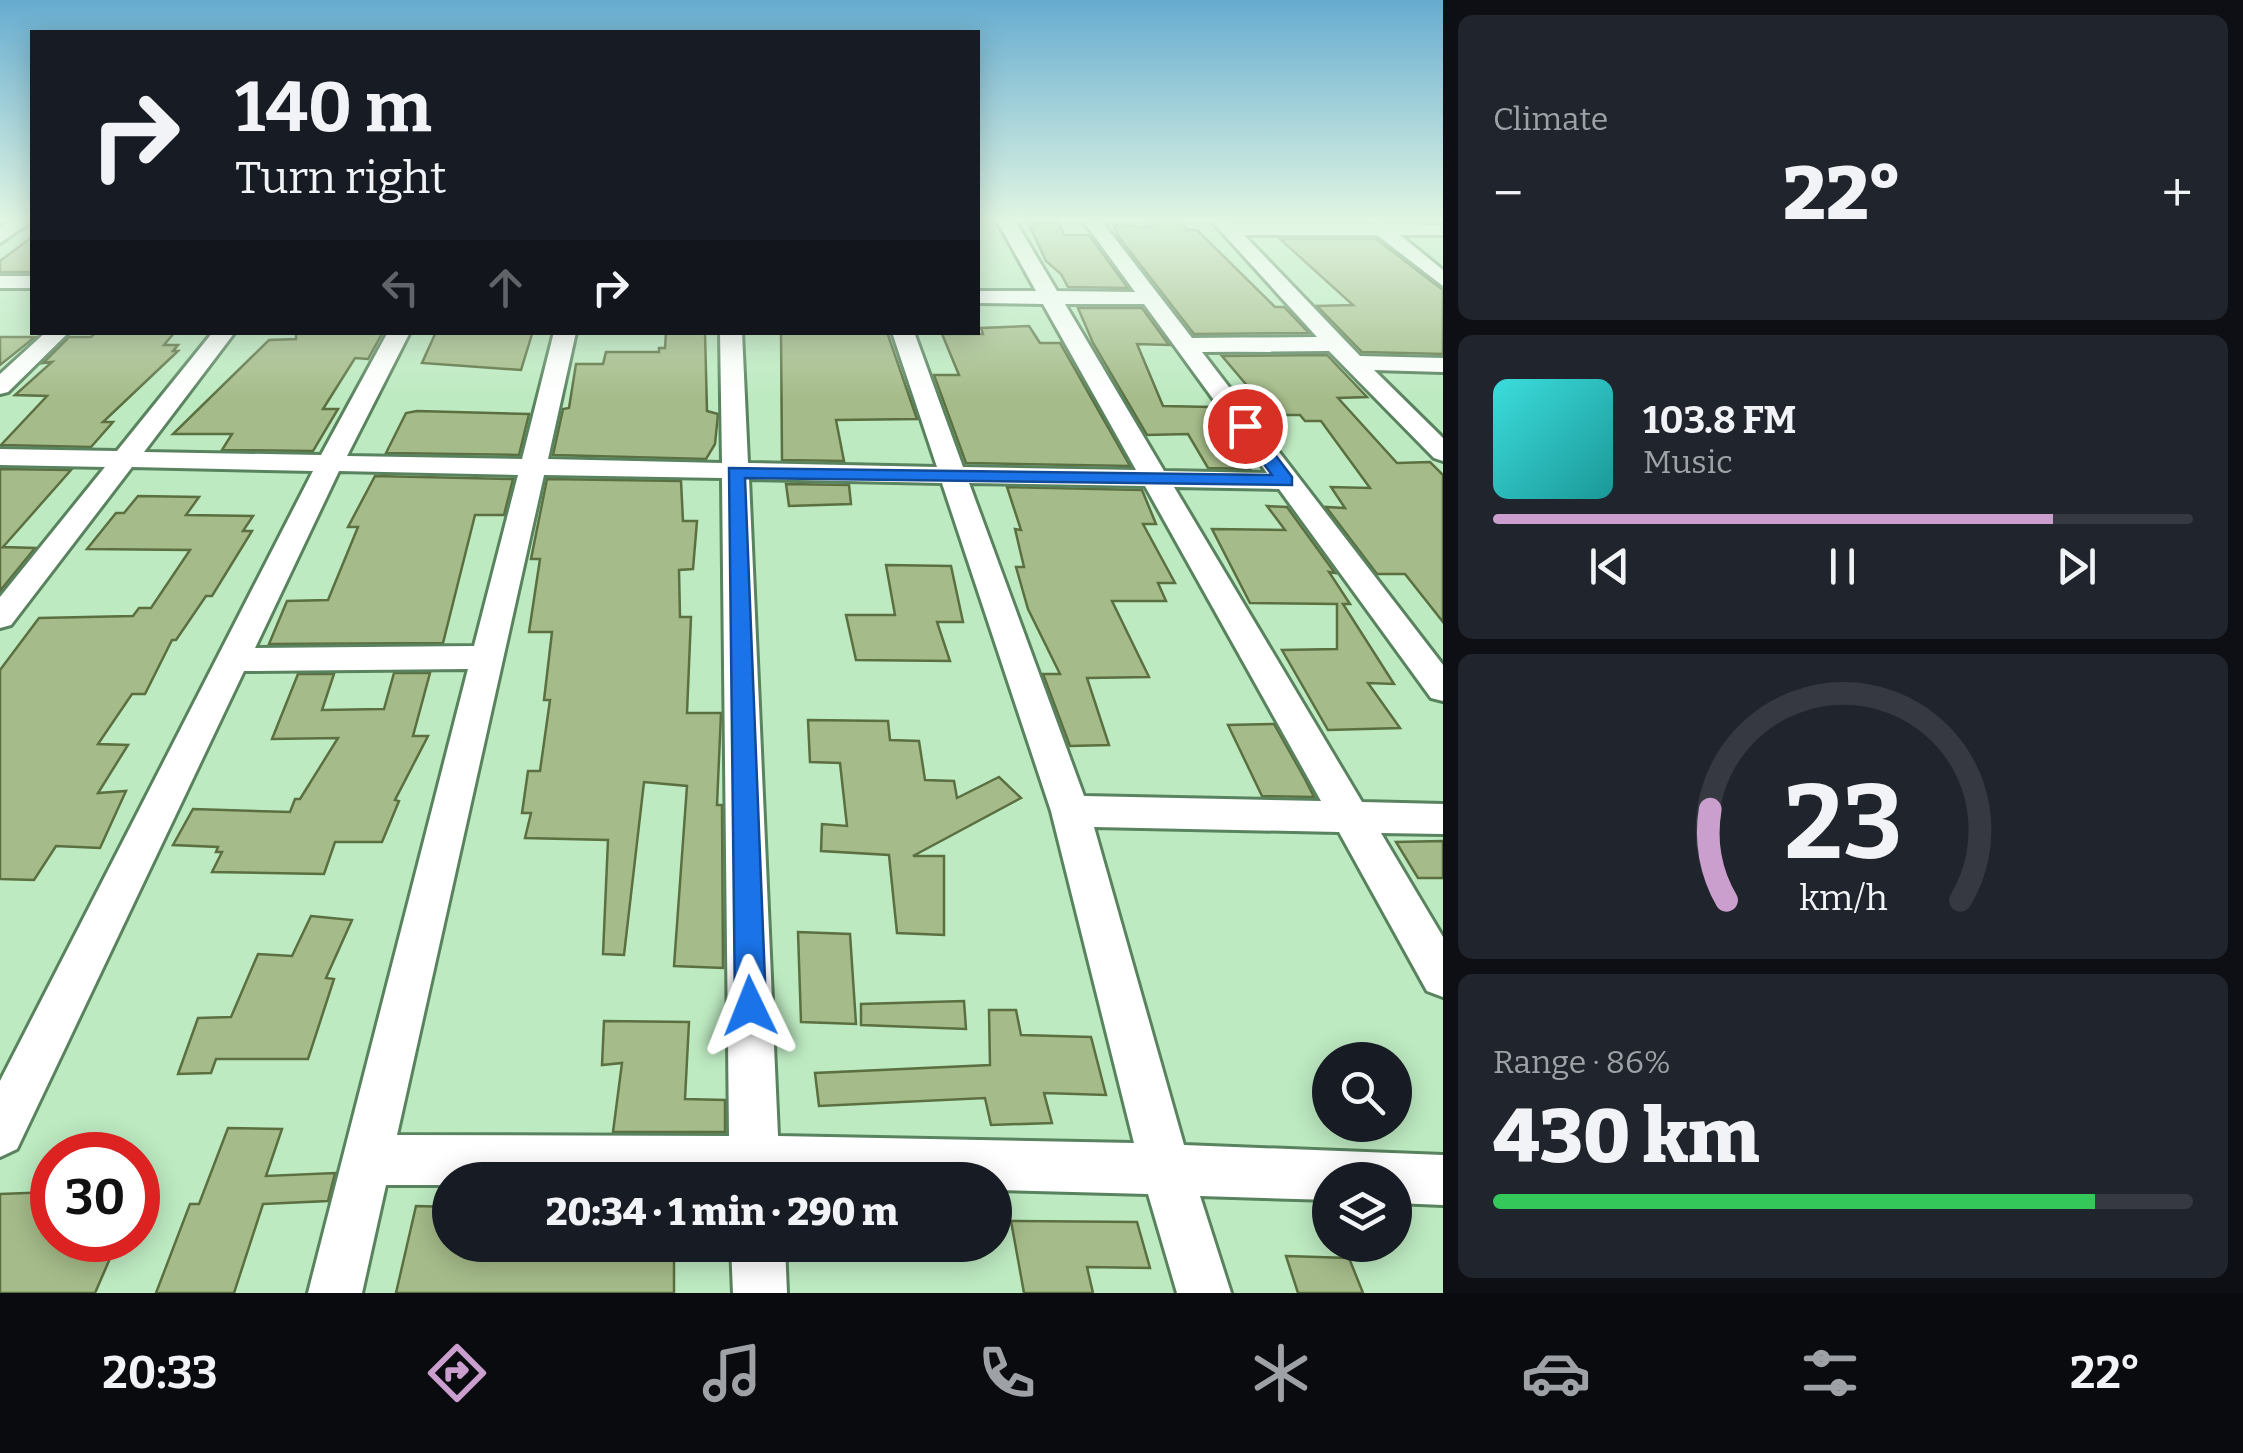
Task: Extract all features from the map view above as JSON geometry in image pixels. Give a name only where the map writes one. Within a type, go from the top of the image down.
[{"type":"street","points":[[1038,279],[1443,977]]},
{"type":"street","points":[[1135,279],[1443,690]]},
{"type":"street","points":[[1275,279],[1443,453]]},
{"type":"street","points":[[0,282],[30,282]]},
{"type":"street","points":[[980,296],[1148,298]]},
{"type":"street","points":[[0,387],[55,335]]},
{"type":"street","points":[[0,618],[223,335]]},
{"type":"street","points":[[3,1120],[397,335]]},
{"type":"street","points":[[335,1293],[564,335]]},
{"type":"street","points":[[731,335],[755,1162]]},
{"type":"street","points":[[904,335],[1070,812],[1204,1293]]},
{"type":"street","points":[[1183,345],[1335,344]]},
{"type":"street","points":[[1356,363],[1443,365]]},
{"type":"street","points":[[0,457],[1286,481]]},
{"type":"street","points":[[236,660],[488,657]]},
{"type":"street","points":[[1070,812],[1443,819]]},
{"type":"street","points":[[368,1160],[454,1162]]},
{"type":"street","points":[[1012,1167],[1166,1166],[1443,1180]]},
{"type":"street","points":[[759,1262],[760,1293]]},
{"type":"building","points":[[1064,279],[1122,279],[1128,288],[1068,287]]},
{"type":"building","points":[[1152,279],[1247,279],[1275,307],[1284,307],[1309,333],[1194,334]]},
{"type":"building","points":[[1325,279],[1429,279],[1443,290],[1443,354],[1362,352],[1317,306],[1353,305]]},
{"type":"building","points":[[1078,308],[1142,308],[1169,345],[1137,344],[1163,406],[1212,407],[1250,469],[1208,468],[1188,434],[1147,435],[1093,343]]},
{"type":"building","points":[[1029,326],[1040,343],[1060,343],[1130,466],[966,463],[934,375],[959,375],[942,335],[980,335],[981,328]]},
{"type":"building","points":[[172,335],[164,345],[178,345],[173,351],[178,351],[103,422],[113,422],[91,447],[1,445],[47,396],[15,395],[52,362],[43,363],[69,337]]},
{"type":"building","points":[[296,335],[381,335],[368,359],[355,358],[323,409],[338,409],[313,451],[222,450],[232,434],[173,434],[269,340],[296,339]]},
{"type":"building","points":[[435,335],[532,335],[521,370],[422,363]]},
{"type":"building","points":[[666,335],[705,335],[707,411],[718,414],[715,444],[706,459],[553,455],[563,409],[569,408],[576,364],[603,364],[606,352],[659,352],[659,348],[665,348]]},
{"type":"building","points":[[781,335],[888,335],[917,419],[836,420],[844,461],[782,460]]},
{"type":"building","points":[[0,337],[35,337],[0,365]]},
{"type":"building","points":[[1327,355],[1367,397],[1338,398],[1397,463],[1430,462],[1443,475],[1443,622],[1405,574],[1377,574],[1326,507],[1345,508],[1331,487],[1370,488],[1321,421],[1305,421],[1300,415],[1272,415],[1222,356]]},
{"type":"building","points":[[406,413],[529,414],[519,455],[386,453]]},
{"type":"building","points":[[0,469],[71,470],[3,547],[35,548],[0,591]]},
{"type":"building","points":[[375,476],[513,479],[504,515],[475,515],[443,643],[269,644],[287,601],[328,600],[358,527],[348,527]]},
{"type":"building","points":[[547,479],[681,481],[683,521],[697,521],[693,569],[679,570],[680,617],[691,617],[687,713],[721,713],[717,805],[722,805],[723,968],[674,966],[687,786],[644,782],[624,955],[603,954],[608,840],[525,838],[531,813],[522,813],[528,771],[540,771],[550,700],[544,700],[552,632],[529,632],[540,559],[531,559]]},
{"type":"building","points":[[786,484],[849,485],[851,504],[789,506]]},
{"type":"building","points":[[1007,487],[1142,490],[1156,524],[1143,524],[1175,583],[1158,583],[1166,601],[1112,601],[1149,677],[1087,678],[1109,745],[1070,746],[1043,674],[1060,674],[1028,609],[1016,567],[1024,567],[1015,529],[1021,530]]},
{"type":"building","points":[[138,496],[199,497],[186,515],[253,516],[243,531],[252,531],[212,596],[206,596],[176,640],[172,640],[145,694],[132,694],[98,744],[128,745],[98,793],[126,791],[100,848],[56,846],[34,880],[0,879],[0,670],[39,618],[133,616],[139,608],[151,608],[190,550],[87,549],[116,513],[124,513]]},
{"type":"building","points":[[1267,506],[1287,507],[1335,573],[1329,572],[1350,604],[1343,604],[1394,684],[1368,683],[1400,728],[1328,730],[1282,650],[1337,649],[1337,604],[1250,603],[1212,529],[1285,530]]},
{"type":"building","points":[[886,565],[951,566],[963,622],[937,622],[950,661],[856,660],[846,615],[895,615]]},
{"type":"building","points":[[394,673],[430,673],[413,736],[428,736],[395,800],[399,801],[382,842],[335,842],[324,874],[212,872],[222,852],[216,852],[218,847],[173,845],[193,809],[290,812],[295,799],[300,799],[338,738],[272,739],[298,674],[334,674],[322,710],[384,709]]},
{"type":"building","points":[[808,720],[888,721],[890,740],[919,741],[925,780],[954,781],[957,798],[999,777],[1021,798],[913,856],[944,856],[944,935],[897,933],[889,855],[821,851],[822,824],[847,826],[840,763],[810,762]]},
{"type":"building","points":[[1274,724],[1314,797],[1262,796],[1228,725]]},
{"type":"building","points":[[1443,841],[1443,878],[1418,878],[1396,842]]},
{"type":"building","points":[[311,916],[352,920],[326,978],[334,979],[308,1059],[216,1059],[211,1073],[178,1074],[198,1018],[231,1017],[258,954],[292,956]]},
{"type":"building","points":[[798,932],[850,934],[856,1024],[801,1022]]},
{"type":"building","points":[[964,1001],[966,1029],[861,1025],[861,1004]]},
{"type":"building","points":[[989,1010],[1016,1010],[1021,1035],[1091,1037],[1106,1095],[1044,1093],[1052,1123],[991,1125],[985,1098],[819,1106],[815,1073],[990,1065]]},
{"type":"building","points":[[604,1021],[689,1022],[685,1099],[725,1100],[725,1132],[613,1132],[622,1063],[602,1065]]},
{"type":"building","points":[[228,1128],[282,1129],[266,1176],[335,1173],[328,1201],[263,1204],[234,1293],[156,1293],[190,1204],[199,1204]]},
{"type":"building","points":[[30,1193],[30,1262],[108,1262],[95,1293],[0,1293],[0,1194]]},
{"type":"building","points":[[416,1206],[432,1206],[432,1262],[674,1262],[674,1293],[396,1293]]},
{"type":"building","points":[[1012,1221],[1137,1222],[1150,1268],[1087,1267],[1093,1293],[1024,1293]]},
{"type":"building","points":[[1286,1256],[1312,1257],[1312,1262],[1351,1262],[1363,1293],[1298,1293]]},
{"type":"route","points":[[750,1006],[736,472],[1286,481],[1245,426]]}]
